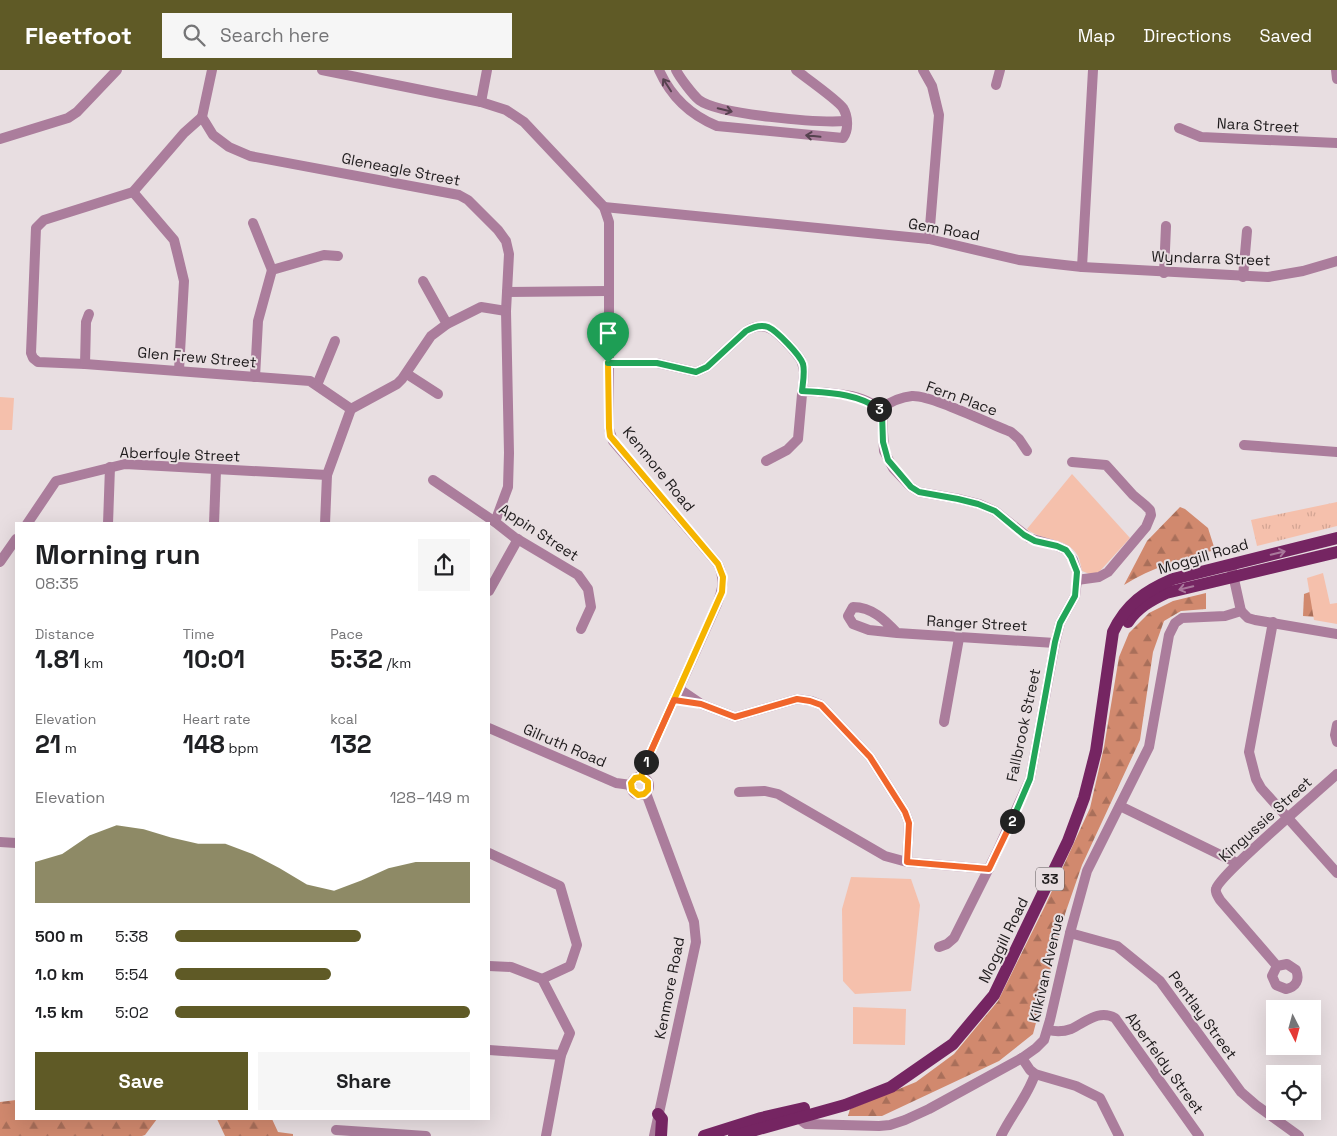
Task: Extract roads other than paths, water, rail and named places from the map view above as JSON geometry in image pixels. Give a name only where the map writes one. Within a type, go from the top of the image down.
[{"type":"main road","name":"Moggill Road","points":[[1232,570],[1337,538]]},
{"type":"main road","name":"Moggill Road","points":[[734,1136],[848,1098],[915,1070],[953,1044],[994,995],[1068,841],[1084,798],[1096,751],[1113,632],[1117,623],[1133,603],[1149,590],[1173,579],[1337,552]]},
{"type":"main road","points":[[658,1114],[662,1119],[661,1136]]},
{"type":"main road","name":"Moggill Road","points":[[704,1136],[761,1118],[799,1114]]},
{"type":"street","points":[[0,139],[68,118],[77,112],[116,70]]},
{"type":"street","points":[[178,370],[184,281],[174,240],[133,192],[184,134],[202,117],[212,70]]},
{"type":"street","points":[[322,70],[481,102],[506,110],[524,122],[604,207]]},
{"type":"street","points":[[481,102],[487,70]]},
{"type":"street","points":[[659,70],[675,97],[688,110],[704,121],[717,126],[838,138],[845,137],[847,130],[843,107],[796,70]]},
{"type":"street","points":[[676,70],[700,100],[723,110],[778,117],[846,121]]},
{"type":"street","points":[[923,70],[932,86],[939,116],[929,239]]},
{"type":"street","points":[[996,85],[1000,70]]},
{"type":"street","points":[[1082,267],[1093,70]]},
{"type":"street","points":[[1336,70],[1337,78]]},
{"type":"street","name":"Gleneagle Street","points":[[202,117],[213,135],[229,147],[250,156],[459,195],[468,200],[498,230],[506,242],[509,254],[506,310],[509,452],[508,487],[496,522]]},
{"type":"street","name":"Nara Street","points":[[1179,128],[1201,137],[1337,144]]},
{"type":"street","name":"Glen Frew Street","points":[[133,192],[44,220],[36,228],[33,358],[38,362],[178,370],[310,381],[351,409]]},
{"type":"street","name":"Gem Road","points":[[604,207],[929,239],[1019,260],[1082,267]]},
{"type":"street","name":"Kenmore Road","points":[[604,207],[609,222],[608,363],[610,436],[718,564],[723,577],[722,592],[641,777]]},
{"type":"street","points":[[253,224],[272,270],[258,322],[255,377]]},
{"type":"street","points":[[1164,273],[1166,226]]},
{"type":"street","points":[[1242,277],[1247,231]]},
{"type":"street","points":[[272,270],[324,255],[338,256]]},
{"type":"street","name":"Wyndarra Street","points":[[1082,267],[1164,273],[1268,277],[1303,271],[1337,262]]},
{"type":"street","points":[[423,281],[447,324]]},
{"type":"street","points":[[507,292],[608,291]]},
{"type":"street","points":[[324,522],[327,476],[351,409],[396,384],[407,374],[431,336],[447,324],[481,307],[506,310]]},
{"type":"street","points":[[84,364],[86,322],[89,314]]},
{"type":"street","points":[[608,363],[657,363],[696,372],[707,367],[752,327],[768,327],[798,355],[804,372],[798,438],[787,450],[766,461]]},
{"type":"street","points":[[317,385],[336,341]]},
{"type":"street","points":[[407,374],[438,394]]},
{"type":"street","points":[[802,391],[843,394],[872,404],[880,409],[882,413],[883,442],[888,460],[911,487],[919,492],[958,499],[995,511],[1029,538],[1066,550],[1077,572],[1077,580],[1099,577],[1108,572],[1146,528],[1151,514],[1150,510],[1133,495],[1106,465],[1072,462]]},
{"type":"street","name":"Fern Place","points":[[880,409],[901,398],[913,396],[931,400],[1011,432],[1019,439],[1027,451]]},
{"type":"street","points":[[1244,445],[1337,452]]},
{"type":"street","name":"Aberfoyle Street","points":[[27,522],[56,481],[125,464],[327,476]]},
{"type":"street","points":[[108,522],[110,467]]},
{"type":"street","points":[[214,522],[216,470]]},
{"type":"street","name":"Appin Street","points":[[433,480],[518,539],[578,576],[588,589],[592,608],[581,629]]},
{"type":"street","points":[[490,590],[518,539]]},
{"type":"street","points":[[0,562],[15,540]]},
{"type":"street","points":[[1232,570],[1241,611],[1248,618],[1337,634]]},
{"type":"street","name":"Fallbrook Street","points":[[939,947],[948,944],[954,938],[989,869],[1030,779],[1055,642],[1060,623],[1075,596],[1077,580]]},
{"type":"street","name":"Kilkivan Avenue","points":[[799,1114],[806,1124],[816,1126],[890,1125],[930,1109],[1022,1058],[1041,1044],[1048,1030],[1086,872],[1149,747],[1169,635],[1175,623],[1182,618],[1225,616],[1241,611]]},
{"type":"street","points":[[1273,622],[1249,752],[1261,788],[1337,873]]},
{"type":"street","name":"Ranger Street","points":[[896,633],[1055,642]]},
{"type":"street","points":[[944,722],[959,638]]},
{"type":"street","points":[[679,689],[701,704]]},
{"type":"street","points":[[674,700],[701,704],[735,717],[797,699],[821,705],[870,757],[905,812],[909,823],[907,862]]},
{"type":"street","points":[[1337,725],[1335,735],[1337,742]]},
{"type":"street","name":"Gilruth Road","points":[[490,728],[616,782],[631,785]]},
{"type":"street","name":"Kingussie Street","points":[[1278,966],[1220,900],[1216,893],[1216,888],[1237,863],[1337,774]]},
{"type":"street","points":[[641,777],[648,782],[646,793],[641,795],[636,794],[632,790],[631,785],[635,778],[641,777]]},
{"type":"street","points":[[739,792],[765,790],[778,794],[886,856],[907,862],[989,869]]},
{"type":"street","name":"Kenmore Road","points":[[646,793],[694,922],[696,942],[654,1136]]},
{"type":"street","points":[[1120,806],[1237,863]]},
{"type":"street","points":[[0,842],[15,843]]},
{"type":"street","points":[[490,853],[560,886],[577,945],[570,966],[542,979]]},
{"type":"street","name":"Pentlay Street","points":[[1070,933],[1117,946],[1160,981],[1241,1092],[1299,1136]]},
{"type":"street","points":[[490,966],[511,967],[542,979],[570,1034],[561,1054],[546,1136]]},
{"type":"street","name":"Aberfeldy Street","points":[[1048,1030],[1061,1032],[1071,1029],[1099,1014],[1109,1014],[1115,1018],[1199,1136]]},
{"type":"street","points":[[490,1050],[561,1054]]},
{"type":"street","points":[[1022,1058],[1035,1074],[1076,1086],[1100,1098],[1119,1136]]},
{"type":"street","points":[[1001,1136],[1031,1085],[1035,1074]]},
{"type":"street","points":[[336,1120],[336,1133],[426,1136]]}]
